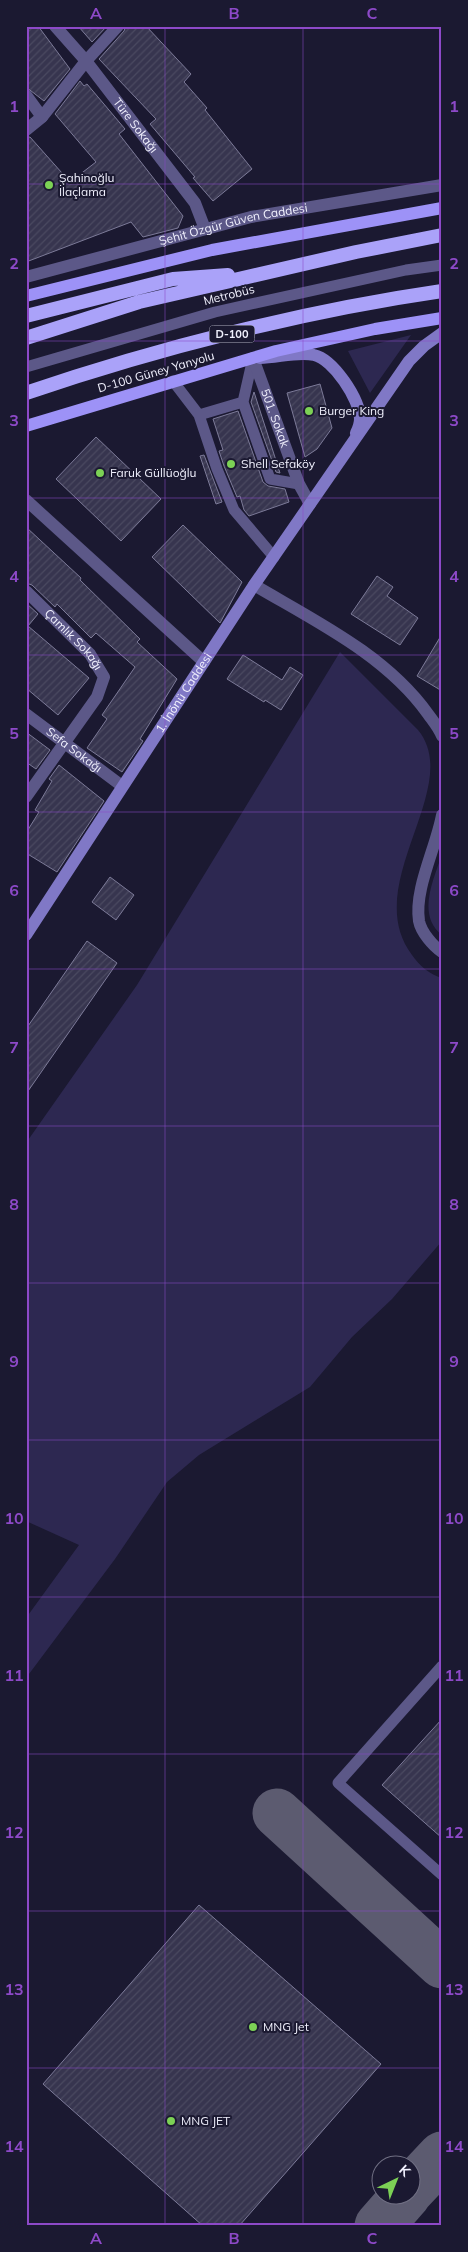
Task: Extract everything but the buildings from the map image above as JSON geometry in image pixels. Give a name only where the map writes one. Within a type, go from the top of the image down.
[{"type":"highway","points":[[26,338],[139,302],[249,276],[442,235]]},
{"type":"highway","points":[[26,316],[172,279],[213,274],[249,276]]},
{"type":"highway","name":"D-100","points":[[26,393],[141,357],[217,338],[345,307],[442,291]]},
{"type":"main road","points":[[26,296],[212,250],[442,208]]},
{"type":"main road","name":"D-100 Güney Yanyolu","points":[[26,426],[276,350],[374,329],[442,318]]},
{"type":"main road","points":[[346,453],[409,361],[424,346],[442,333]]},
{"type":"main road","points":[[253,358],[315,354],[335,367],[352,395],[360,420],[346,453]]},
{"type":"main road","name":"1. İnönü Caddesi","points":[[26,935],[254,585],[346,453]]},
{"type":"street","name":"Türe Sokağı","points":[[55,26],[86,61],[195,202],[205,229]]},
{"type":"street","points":[[26,130],[42,117],[86,61],[118,26]]},
{"type":"street","points":[[26,95],[42,117]]},
{"type":"street","name":"Şehit Özgür Güven Caddesi","points":[[26,277],[252,217],[442,185]]},
{"type":"street","points":[[52,270],[54,288]]},
{"type":"street","name":"501. Sokak","points":[[253,358],[299,484],[310,504]]},
{"type":"street","points":[[26,500],[204,662]]},
{"type":"street","points":[[254,585],[335,632],[381,665],[420,703],[442,736]]},
{"type":"street","name":"Çamlık Sokağı","points":[[26,591],[90,654],[104,677],[97,696],[65,744]]},
{"type":"street","name":"Sefa Sokağı","points":[[26,714],[122,786]]},
{"type":"street","points":[[26,797],[65,744]]},
{"type":"street","points":[[442,815],[420,896],[419,923],[433,946],[442,952]]},
{"type":"lane","name":"Metrobüs","points":[[26,367],[215,312],[406,270],[442,265]]},
{"type":"lane","points":[[253,358],[243,402],[270,479],[299,484]]},
{"type":"lane","points":[[173,381],[199,415],[217,469],[234,510],[274,557]]},
{"type":"lane","points":[[199,415],[243,402]]},
{"type":"lane","points":[[442,1666],[338,1783],[442,1876]]},
{"type":"shaded area","points":[[411,335],[370,393],[348,351]]},
{"type":"shaded area","points":[[340,652],[418,730],[429,753],[429,779],[423,808],[403,868],[397,898],[399,928],[412,955],[425,969],[433,975],[442,978],[442,1241],[392,1299],[352,1337],[310,1387],[199,1455],[167,1482],[115,1559],[26,1678],[26,1618],[79,1545],[26,1521],[26,1143],[137,985]]},
{"type":"shaded area","points":[[442,854],[442,935],[434,927],[428,907],[429,896]]},
{"type":"taxiway","points":[[277,1813],[442,1964]]},
{"type":"taxiway","points":[[420,2179],[442,2156]]},
{"type":"taxiway","points":[[379,2226],[398,2204]]},
{"type":"place","name":"Şahinoğlu İlaçlama","points":[[49,185]]},
{"type":"place","name":"Burger King","points":[[309,411]]},
{"type":"place","name":"Shell Sefaköy","points":[[231,464]]},
{"type":"place","name":"Faruk Güllüoğlu","points":[[100,473]]},
{"type":"place","name":"MNG Jet","points":[[253,2027]]},
{"type":"place","name":"MNG JET","points":[[171,2121]]}]
